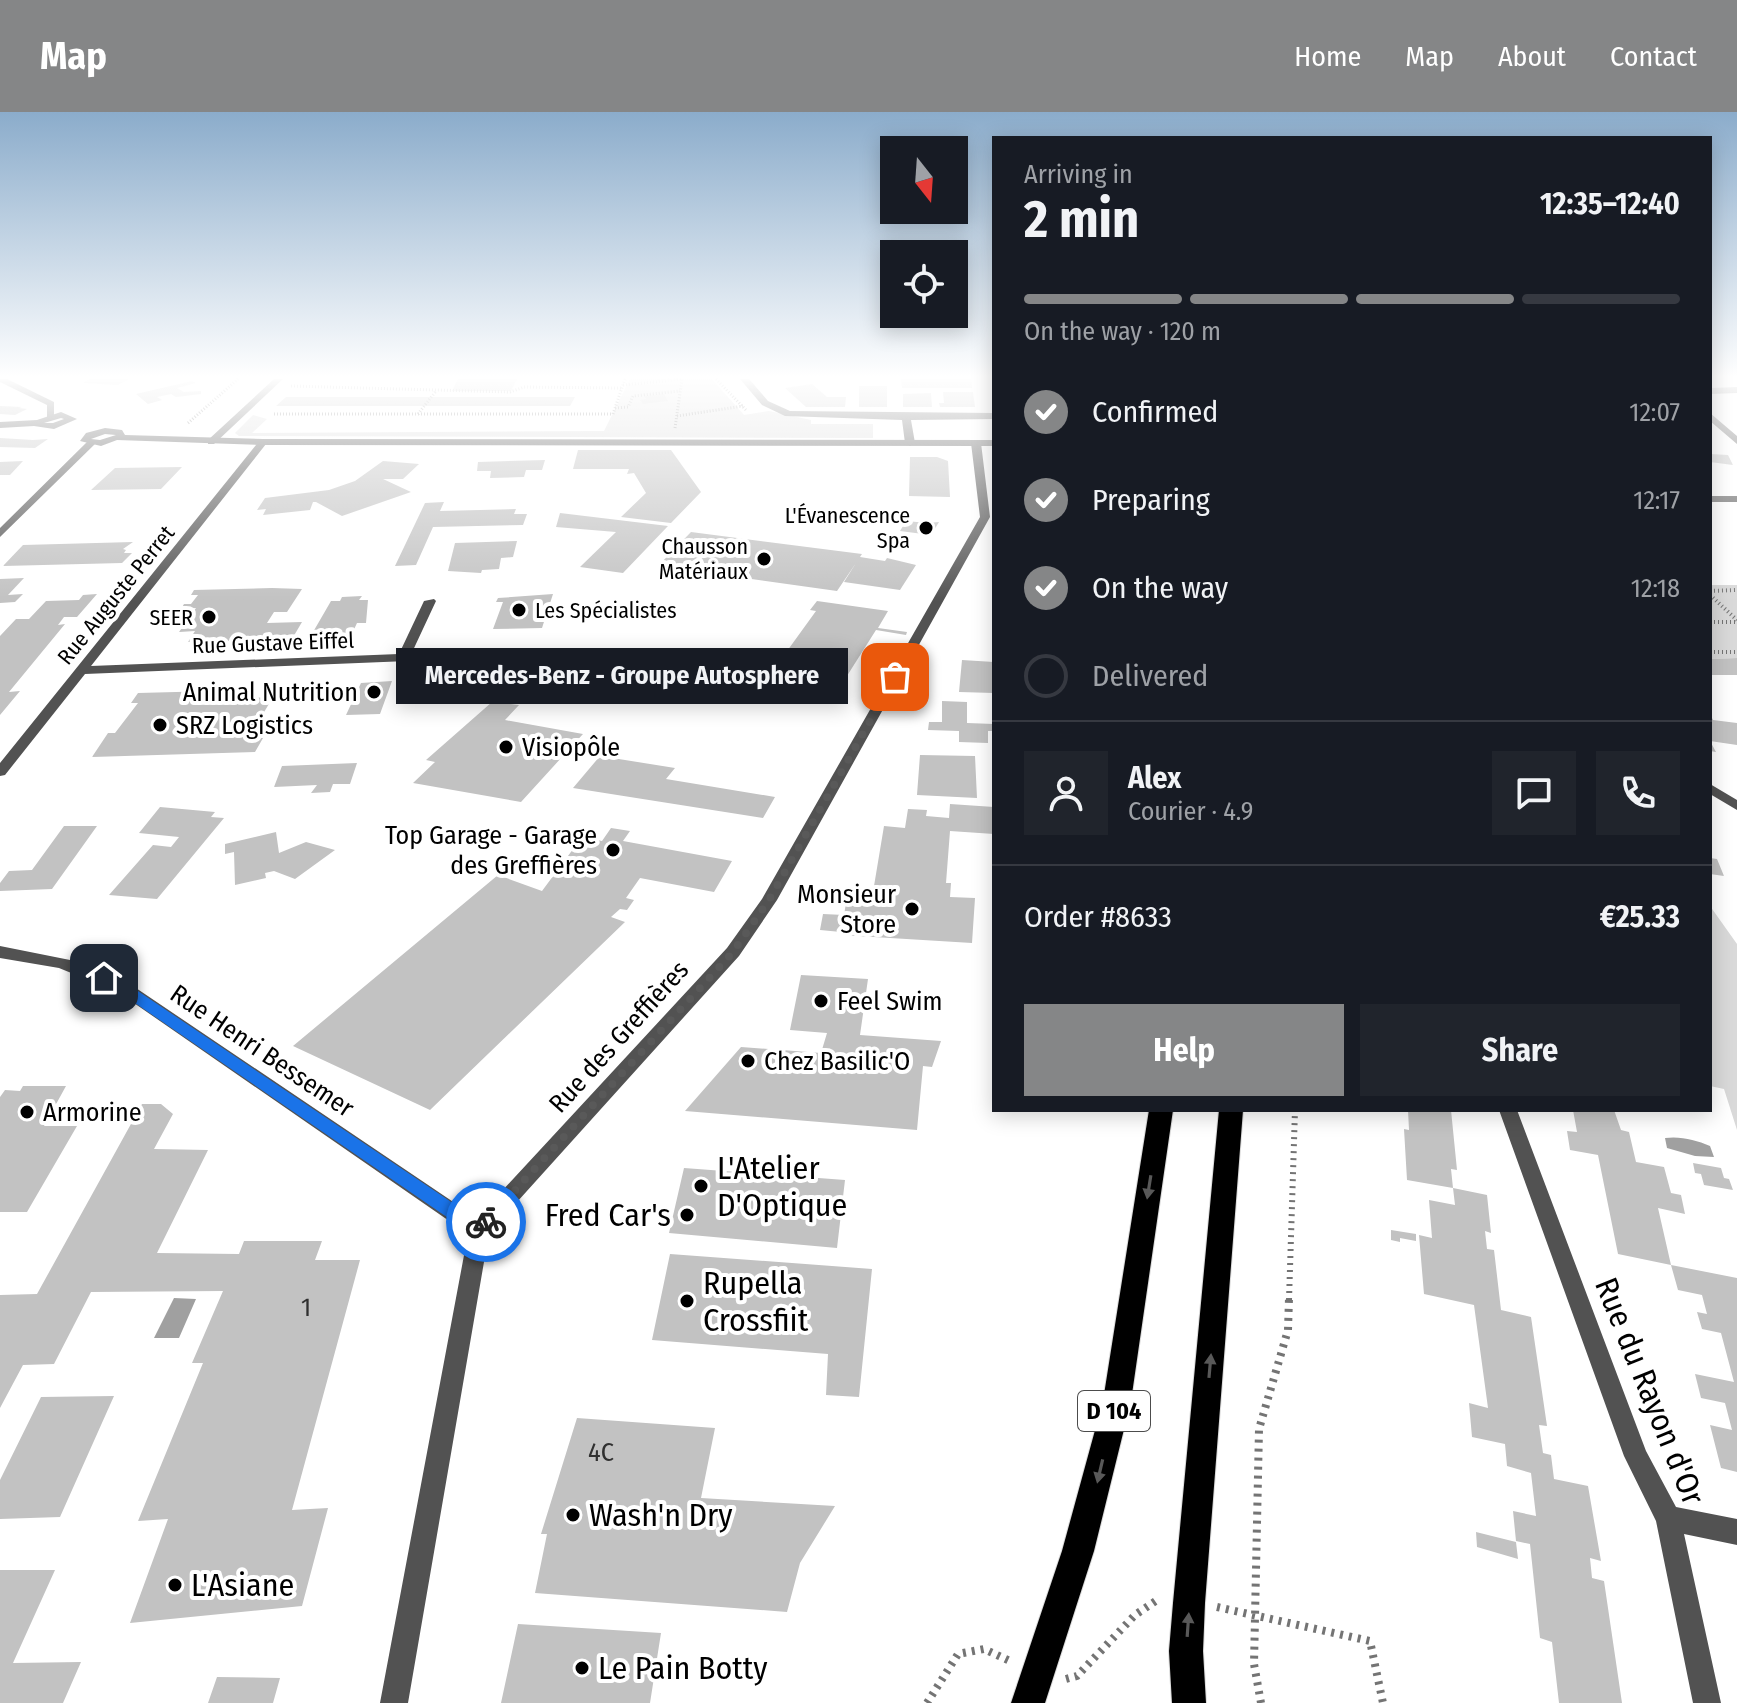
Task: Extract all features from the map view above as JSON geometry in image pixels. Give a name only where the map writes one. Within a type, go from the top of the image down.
[{"type":"main road","name":"D 104","points":[[1028,1703],[1078,1551],[1117,1401],[1161,1112]]},
{"type":"main road","points":[[1189,1703],[1186,1651],[1189,1603],[1231,1112]]},
{"type":"street","points":[[0,534],[77,453]]},
{"type":"street","name":"Rue Auguste Perret","points":[[0,772],[254,453]]},
{"type":"street","name":"Rue des Greffières","points":[[479,1230],[733,952],[769,900],[985,517],[985,453]]},
{"type":"street","points":[[1712,499],[1737,499]]},
{"type":"street","name":"Rue Gustave Eiffel","points":[[82,670],[404,658],[430,601]]},
{"type":"street","points":[[1712,789],[1737,806]]},
{"type":"street","name":"Rue Henri Bessemer","points":[[0,952],[32,955],[84,968],[124,988],[479,1230]]},
{"type":"street","name":"Rue du Rayon d'Or","points":[[1509,1112],[1636,1456],[1668,1518],[1707,1703]]},
{"type":"street","points":[[394,1703],[479,1230]]},
{"type":"street","points":[[1668,1518],[1737,1532]]},
{"type":"path","points":[[1712,593],[1737,590]]},
{"type":"path","points":[[1712,595],[1737,621]]},
{"type":"path","points":[[1712,622],[1737,621]]},
{"type":"path","points":[[1712,652],[1737,652]]},
{"type":"path","points":[[1261,1703],[1254,1664],[1259,1429],[1288,1330],[1295,1112]]},
{"type":"path","points":[[927,1703],[958,1654],[984,1649],[1057,1681],[1077,1676],[1135,1615],[1158,1598],[1256,1614],[1370,1641],[1383,1703]]},
{"type":"shaded area","points":[[1712,585],[1737,585],[1737,658],[1712,659]]},
{"type":"shaded area","points":[[1712,909],[1737,944],[1737,1130],[1724,1089],[1712,1086]]},
{"type":"shaded area","points":[[1665,1138],[1683,1138],[1705,1144],[1710,1146],[1714,1157],[1695,1156],[1667,1148]]},
{"type":"shaded area","points":[[174,1298],[196,1299],[179,1338],[154,1338]]},
{"type":"building","points":[[577,453],[673,453],[701,492],[671,523],[621,517],[646,493],[634,473],[627,474],[629,469],[573,469]]},
{"type":"building","points":[[1712,454],[1728,455],[1733,465],[1712,462]]},
{"type":"building","points":[[910,457],[937,457],[948,461],[950,497],[909,496]]},
{"type":"building","points":[[545,460],[542,470],[526,470],[524,477],[490,478],[491,471],[477,471],[478,462]]},
{"type":"building","points":[[23,461],[10,475],[0,475],[0,462]]},
{"type":"building","points":[[383,461],[419,464],[403,479],[383,479],[411,492],[342,516],[316,502],[310,510],[263,515],[266,509],[257,510],[265,498],[329,490],[355,481]]},
{"type":"building","points":[[182,467],[161,489],[91,490],[115,468]]},
{"type":"building","points":[[444,502],[440,511],[516,509],[514,514],[527,514],[523,525],[433,527],[416,565],[395,566],[425,503]]},
{"type":"building","points":[[560,513],[668,526],[623,573],[580,567],[616,532],[556,527]]},
{"type":"building","points":[[906,521],[939,522],[931,535],[900,531]]},
{"type":"building","points":[[691,532],[862,554],[860,557],[885,561],[887,558],[916,565],[900,590],[844,582],[856,563],[837,591],[658,566]]},
{"type":"building","points":[[517,541],[513,557],[501,558],[499,569],[482,570],[481,573],[448,571],[455,543]]},
{"type":"building","points":[[133,542],[123,549],[126,550],[124,553],[132,553],[122,563],[3,566],[23,545]]},
{"type":"building","points":[[24,578],[8,595],[23,594],[15,602],[0,603],[0,579]]},
{"type":"building","points":[[302,589],[287,612],[274,612],[267,623],[302,622],[292,639],[188,642],[195,631],[179,632],[196,608],[181,609],[184,604],[191,604],[198,595],[191,595],[194,590]]},
{"type":"building","points":[[97,594],[77,617],[64,617],[58,625],[65,624],[9,692],[20,691],[0,715],[0,636],[16,619],[29,619],[46,601],[79,600],[83,595]]},
{"type":"building","points":[[553,594],[542,628],[493,629],[503,602],[496,602],[498,598]]},
{"type":"building","points":[[362,596],[359,600],[368,600],[366,623],[357,623],[350,638],[309,639],[331,601]]},
{"type":"building","points":[[817,601],[888,611],[878,628],[907,632],[906,635],[876,630],[840,687],[769,676],[816,611],[810,610]]},
{"type":"building","points":[[1737,658],[1737,675],[1712,675],[1712,659]]},
{"type":"building","points":[[962,660],[992,662],[992,693],[959,692]]},
{"type":"building","points":[[392,681],[380,714],[346,715],[361,683]]},
{"type":"building","points":[[253,690],[248,698],[273,697],[260,719],[274,719],[255,752],[92,757],[108,733],[115,733],[138,703],[131,703],[138,693]]},
{"type":"building","points":[[942,701],[967,702],[967,723],[992,724],[992,731],[988,731],[988,743],[959,742],[959,731],[928,730],[929,722],[942,722]]},
{"type":"building","name":"Visiopôle","points":[[492,702],[519,705],[505,720],[583,734],[521,802],[413,783],[435,762],[426,760]]},
{"type":"building","points":[[1712,718],[1737,723],[1737,745],[1712,741]]},
{"type":"building","points":[[920,755],[975,756],[977,798],[917,795]]},
{"type":"building","points":[[600,756],[675,768],[666,779],[775,797],[763,818],[573,788]]},
{"type":"building","points":[[357,763],[350,784],[333,784],[330,792],[311,793],[317,785],[274,787],[282,766]]},
{"type":"building","points":[[950,804],[992,807],[992,834],[950,831],[946,883],[951,883],[950,897],[975,898],[972,943],[841,935],[841,932],[820,930],[823,914],[844,915],[848,891],[873,892],[884,826],[905,828],[908,809],[927,810],[926,816],[949,818]]},
{"type":"building","points":[[160,807],[215,812],[211,817],[224,818],[157,899],[109,895],[153,845],[171,847],[179,837],[139,833]]},
{"type":"building","points":[[64,826],[97,826],[52,889],[0,891],[0,883],[9,871],[32,870]]},
{"type":"building","points":[[611,828],[630,831],[623,841],[732,861],[714,892],[640,878],[626,898],[634,900],[627,910],[620,909],[611,917],[625,922],[430,1110],[293,1046],[498,875],[542,891],[582,837],[602,841]]},
{"type":"building","points":[[276,832],[279,853],[306,842],[335,850],[295,879],[274,871],[265,873],[266,878],[235,885],[234,852],[225,854],[225,844]]},
{"type":"building","points":[[1712,858],[1717,859],[1724,876],[1712,874]]},
{"type":"building","points":[[801,975],[868,979],[860,1035],[941,1041],[932,1067],[923,1066],[917,1130],[685,1111],[741,1047],[821,1053],[827,1033],[790,1030]]},
{"type":"building","points":[[23,1086],[66,1086],[44,1126],[77,1126],[27,1212],[0,1212],[0,1097],[5,1090],[20,1091]]},
{"type":"building","points":[[142,1104],[161,1104],[173,1114],[154,1149],[208,1150],[157,1253],[239,1254],[244,1241],[322,1241],[315,1260],[360,1260],[292,1510],[328,1508],[302,1606],[130,1623],[168,1519],[138,1521],[203,1363],[192,1363],[223,1291],[91,1292],[54,1364],[23,1365],[0,1408],[0,1295],[37,1294]]},
{"type":"building","points":[[1408,1112],[1451,1112],[1457,1170],[1451,1169],[1453,1188],[1407,1180],[1404,1129],[1409,1130]]},
{"type":"building","points":[[1573,1112],[1615,1112],[1621,1130],[1629,1132],[1636,1162],[1664,1167],[1671,1193],[1681,1195],[1685,1214],[1658,1208],[1671,1265],[1618,1254],[1598,1155],[1570,1150],[1567,1131],[1577,1132]]},
{"type":"building","points":[[1693,1163],[1721,1168],[1733,1190],[1704,1185],[1701,1174],[1695,1173]]},
{"type":"building","points":[[684,1168],[845,1180],[837,1248],[669,1233]]},
{"type":"building","points":[[1453,1188],[1487,1195],[1491,1233],[1485,1231],[1487,1249],[1494,1250],[1501,1310],[1531,1317],[1547,1426],[1539,1425],[1543,1453],[1551,1455],[1554,1479],[1588,1486],[1601,1561],[1590,1558],[1592,1578],[1604,1581],[1622,1703],[1559,1703],[1552,1642],[1540,1638],[1530,1544],[1516,1541],[1513,1511],[1536,1516],[1531,1473],[1507,1466],[1505,1444],[1472,1437],[1469,1403],[1488,1408],[1474,1305],[1424,1294],[1419,1235],[1432,1238],[1429,1200],[1455,1205]]},
{"type":"building","points":[[1391,1230],[1416,1234],[1416,1241],[1391,1240]]},
{"type":"building","points":[[670,1254],[872,1269],[859,1397],[826,1395],[828,1354],[652,1340]]},
{"type":"building","points":[[1671,1265],[1737,1278],[1737,1472],[1721,1468],[1710,1425],[1732,1430],[1725,1403],[1701,1398],[1695,1374],[1734,1382],[1721,1333],[1702,1329],[1697,1312],[1707,1314],[1702,1295],[1678,1290]]},
{"type":"building","points":[[114,1396],[60,1517],[0,1519],[0,1480],[41,1397]]},
{"type":"building","points":[[577,1418],[715,1428],[701,1498],[835,1506],[800,1563],[787,1612],[535,1593],[547,1534],[541,1534]]},
{"type":"building","points":[[1476,1532],[1516,1542],[1518,1559],[1477,1547]]},
{"type":"building","points":[[0,1570],[55,1570],[13,1663],[81,1662],[63,1703],[0,1703]]},
{"type":"building","name":"Le Pain Botty","points":[[518,1624],[661,1633],[650,1703],[501,1703]]},
{"type":"building","points":[[217,1677],[280,1678],[273,1703],[208,1703]]},
{"type":"way so far","points":[[486,1222],[733,952],[769,900],[895,677]]},
{"type":"place","name":"L'Évanescence Spa","points":[[926,528]]},
{"type":"place","name":"Chausson Matériaux","points":[[764,559]]},
{"type":"place","name":"Les Spécialistes","points":[[519,610]]},
{"type":"place","name":"SEER","points":[[209,617]]},
{"type":"place","name":"Mercedes-Benz - Groupe Autosphere","points":[[895,677]]},
{"type":"place","name":"Animal Nutrition","points":[[374,692]]},
{"type":"place","name":"SRZ Logistics","points":[[160,725]]},
{"type":"place","name":"Visiopôle","points":[[506,747]]},
{"type":"place","name":"Top Garage - Garage des Greffières","points":[[613,850]]},
{"type":"place","name":"Monsieur Store","points":[[912,909]]},
{"type":"place","name":"Feel Swim","points":[[821,1001]]},
{"type":"place","name":"Chez Basilic'O","points":[[748,1061]]},
{"type":"place","name":"Armorine","points":[[27,1112]]},
{"type":"place","name":"L'Atelier D'Optique","points":[[701,1186]]},
{"type":"place","name":"Fred Car's","points":[[687,1215]]},
{"type":"place","name":"Rupella Crossfiit","points":[[687,1301]]},
{"type":"place","name":"Wash'n Dry","points":[[573,1515]]},
{"type":"place","name":"L'Asiane","points":[[175,1585]]},
{"type":"place","name":"Le Pain Botty","points":[[582,1668]]},
{"type":"route","points":[[104,978],[124,988],[479,1230],[486,1222]]}]
